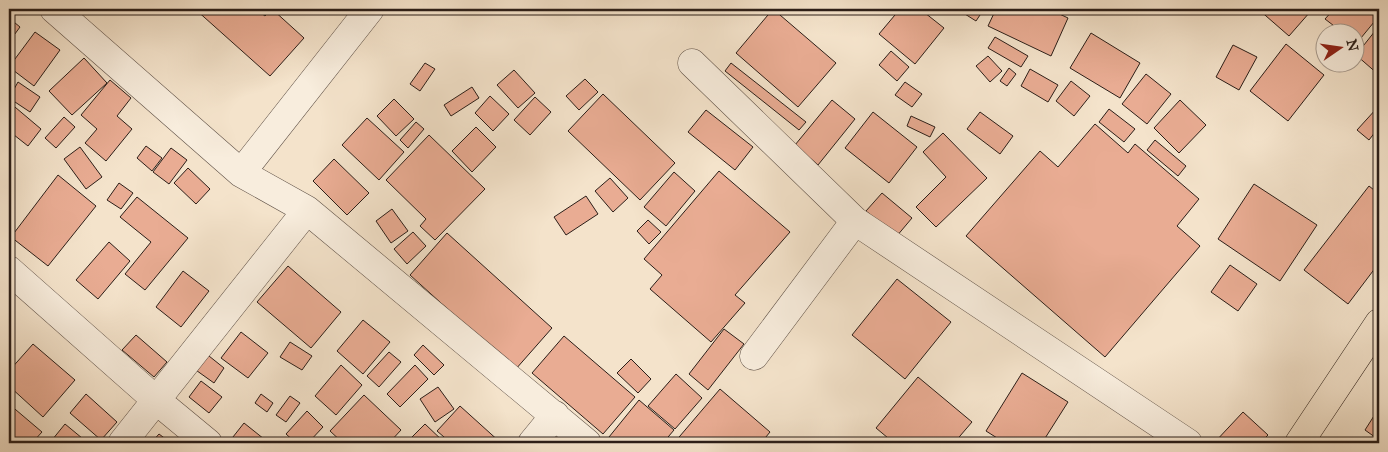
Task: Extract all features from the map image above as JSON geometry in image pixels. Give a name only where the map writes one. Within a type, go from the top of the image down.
[{"type":"main road","points":[[1299,443],[1379,323]]},
{"type":"street","points":[[54,9],[242,173],[307,210],[587,443]]},
{"type":"street","points":[[242,173],[370,9]]},
{"type":"street","points":[[692,63],[854,221],[1188,443]]},
{"type":"street","points":[[122,443],[307,210]]},
{"type":"street","points":[[754,356],[854,221]]},
{"type":"street","points":[[9,270],[156,400],[208,443]]},
{"type":"street","points":[[532,443],[555,415]]},
{"type":"building","points":[[195,9],[256,9],[265,16],[272,9],[304,38],[270,76]]},
{"type":"building","points":[[773,9],[836,63],[798,107],[736,53]]},
{"type":"building","points":[[900,9],[920,9],[944,28],[915,64],[879,34]]},
{"type":"building","points":[[957,9],[984,9],[976,21]]},
{"type":"building","points":[[996,9],[1049,9],[1068,18],[1051,56],[988,26]]},
{"type":"building","points":[[1258,9],[1307,9],[1310,12],[1289,36]]},
{"type":"building","points":[[1334,9],[1379,9],[1379,16],[1366,32],[1366,22],[1329,22],[1325,19]]},
{"type":"building","points":[[9,18],[20,27],[9,42]]},
{"type":"building","points":[[1379,26],[1379,75],[1366,64],[1366,42]]},
{"type":"building","points":[[35,32],[60,50],[34,86],[9,67]]},
{"type":"building","points":[[1091,33],[1140,63],[1120,98],[1070,68]]},
{"type":"building","points":[[995,37],[1028,56],[1021,67],[988,48]]},
{"type":"building","points":[[1286,44],[1316,68],[1316,72],[1320,72],[1324,75],[1288,121],[1250,91]]},
{"type":"building","points":[[1233,45],[1257,57],[1239,90],[1216,77]]},
{"type":"building","points":[[891,51],[909,67],[897,81],[879,65]]},
{"type":"building","points":[[988,56],[1002,71],[990,82],[976,66]]},
{"type":"building","points":[[84,58],[107,83],[72,115],[49,91]]},
{"type":"building","points":[[425,63],[435,69],[420,91],[410,84]]},
{"type":"building","points":[[731,63],[806,122],[799,130],[725,71]]},
{"type":"building","points":[[1009,68],[1016,74],[1007,86],[1000,81]]},
{"type":"building","points":[[1030,69],[1058,85],[1048,102],[1021,86]]},
{"type":"building","points":[[514,70],[535,93],[518,108],[497,85]]},
{"type":"building","points":[[1146,74],[1171,94],[1147,124],[1122,104]]},
{"type":"building","points":[[585,79],[598,92],[579,110],[566,96]]},
{"type":"building","points":[[110,80],[131,98],[117,116],[132,129],[106,161],[85,143],[97,129],[81,115]]},
{"type":"building","points":[[1071,81],[1090,96],[1074,116],[1056,101]]},
{"type":"building","points":[[18,82],[40,97],[30,112],[9,98]]},
{"type":"building","points":[[905,82],[922,94],[912,107],[895,95]]},
{"type":"building","points":[[472,87],[479,98],[451,116],[444,105]]},
{"type":"building","points":[[603,94],[675,163],[640,200],[568,131]]},
{"type":"building","points":[[490,96],[509,114],[493,131],[475,113]]},
{"type":"building","points":[[535,97],[551,112],[530,135],[514,120]]},
{"type":"building","points":[[394,99],[414,119],[396,136],[377,116]]},
{"type":"building","points":[[832,100],[855,119],[818,165],[795,145]]},
{"type":"building","points":[[1180,100],[1206,125],[1179,153],[1154,128]]},
{"type":"building","points":[[9,102],[41,129],[28,146],[9,131]]},
{"type":"building","points":[[1377,108],[1379,110],[1379,127],[1369,140],[1357,130]]},
{"type":"building","points":[[1109,109],[1135,129],[1124,142],[1099,122]]},
{"type":"building","points":[[706,110],[753,147],[735,170],[688,132]]},
{"type":"building","points":[[873,112],[917,147],[889,183],[845,148]]},
{"type":"building","points":[[980,112],[1013,136],[1000,154],[967,129]]},
{"type":"building","points":[[911,116],[935,127],[930,137],[907,126]]},
{"type":"building","points":[[64,117],[75,127],[56,148],[45,138]]},
{"type":"building","points":[[367,118],[404,152],[379,180],[342,145]]},
{"type":"building","points":[[416,122],[424,129],[408,148],[400,140]]},
{"type":"building","points":[[1095,124],[1128,153],[1135,144],[1199,199],[1177,226],[1200,246],[1105,357],[966,236],[1040,151],[1058,167]]},
{"type":"building","points":[[476,127],[496,147],[472,172],[452,151]]},
{"type":"building","points":[[943,133],[987,178],[936,227],[916,207],[946,177],[923,152]]},
{"type":"building","points":[[429,135],[485,189],[435,240],[420,226],[426,219],[386,180]]},
{"type":"building","points":[[1155,140],[1186,166],[1178,176],[1147,150]]},
{"type":"building","points":[[146,146],[162,158],[152,171],[137,158]]},
{"type":"building","points":[[80,147],[102,177],[86,189],[64,159]]},
{"type":"building","points":[[171,148],[187,160],[169,184],[153,172]]},
{"type":"building","points":[[334,159],[369,193],[347,215],[313,181]]},
{"type":"building","points":[[188,168],[210,189],[196,204],[174,183]]},
{"type":"building","points":[[719,171],[790,232],[735,295],[745,303],[711,342],[650,289],[662,275],[644,259]]},
{"type":"building","points":[[674,172],[695,191],[666,226],[644,207]]},
{"type":"building","points":[[58,175],[96,206],[48,266],[11,237]]},
{"type":"building","points":[[610,178],[628,198],[613,212],[595,191]]},
{"type":"building","points":[[119,183],[133,193],[121,209],[107,200]]},
{"type":"building","points":[[1254,184],[1317,225],[1280,281],[1218,239]]},
{"type":"building","points":[[1369,186],[1379,194],[1379,263],[1348,304],[1304,270]]},
{"type":"building","points":[[882,193],[912,218],[896,237],[866,211]]},
{"type":"building","points":[[586,196],[598,214],[566,235],[554,217]]},
{"type":"building","points":[[137,197],[188,238],[145,290],[125,274],[151,242],[120,217]]},
{"type":"building","points":[[392,209],[408,231],[391,243],[376,221]]},
{"type":"building","points":[[648,220],[661,232],[649,244],[637,231]]},
{"type":"building","points":[[413,232],[426,246],[407,264],[394,249]]},
{"type":"building","points":[[447,233],[552,328],[515,370],[410,275]]},
{"type":"building","points":[[109,242],[130,261],[98,299],[76,280]]},
{"type":"building","points":[[1230,265],[1257,284],[1238,311],[1211,292]]},
{"type":"building","points":[[288,266],[341,312],[311,348],[257,302]]},
{"type":"building","points":[[183,271],[209,291],[181,327],[156,307]]},
{"type":"building","points":[[897,279],[951,322],[905,379],[852,335]]},
{"type":"building","points":[[363,320],[390,342],[363,374],[337,351]]},
{"type":"building","points":[[724,329],[744,344],[708,390],[689,374]]},
{"type":"building","points":[[241,332],[268,353],[248,378],[221,358]]},
{"type":"building","points":[[136,335],[167,362],[154,377],[122,350]]},
{"type":"building","points":[[564,336],[635,397],[603,434],[532,373]]},
{"type":"building","points":[[290,342],[312,356],[302,370],[280,357]]},
{"type":"building","points":[[33,344],[75,380],[43,417],[9,386],[9,371]]},
{"type":"building","points":[[423,345],[444,365],[434,375],[414,355]]},
{"type":"building","points":[[204,352],[224,368],[214,383],[193,368]]},
{"type":"building","points":[[389,352],[401,362],[379,387],[367,376]]},
{"type":"building","points":[[631,359],[651,379],[638,393],[617,373]]},
{"type":"building","points":[[341,365],[362,385],[336,415],[315,396]]},
{"type":"building","points":[[415,365],[428,379],[400,407],[387,394]]},
{"type":"building","points":[[1022,373],[1068,402],[1042,443],[1005,443],[986,431]]},
{"type":"building","points":[[676,374],[702,398],[675,429],[648,406]]},
{"type":"building","points":[[918,377],[972,422],[954,443],[894,443],[876,428]]},
{"type":"building","points":[[201,381],[222,397],[209,413],[189,397]]},
{"type":"building","points":[[438,387],[454,409],[435,422],[420,399]]},
{"type":"building","points":[[720,389],[770,432],[761,443],[674,443]]},
{"type":"building","points":[[86,394],[117,422],[101,440],[70,413]]},
{"type":"building","points":[[261,394],[273,403],[267,412],[255,403]]},
{"type":"building","points":[[364,395],[401,430],[389,443],[343,443],[330,431]]},
{"type":"building","points":[[290,396],[300,403],[286,422],[276,415]]},
{"type":"building","points":[[639,400],[674,430],[663,443],[617,443],[609,437]]},
{"type":"building","points":[[9,404],[42,432],[32,443],[9,443]]},
{"type":"building","points":[[460,406],[501,443],[451,443],[437,431]]},
{"type":"building","points":[[1379,408],[1379,440],[1365,430]]},
{"type":"building","points":[[307,411],[323,427],[308,443],[296,443],[286,434]]},
{"type":"building","points":[[1243,412],[1268,435],[1260,443],[1214,443]]},
{"type":"building","points":[[244,423],[269,443],[229,442]]},
{"type":"building","points":[[65,424],[88,443],[55,443],[52,440]]},
{"type":"building","points":[[425,424],[445,443],[406,443]]},
{"type":"building","points":[[159,434],[171,443],[151,443]]}]
